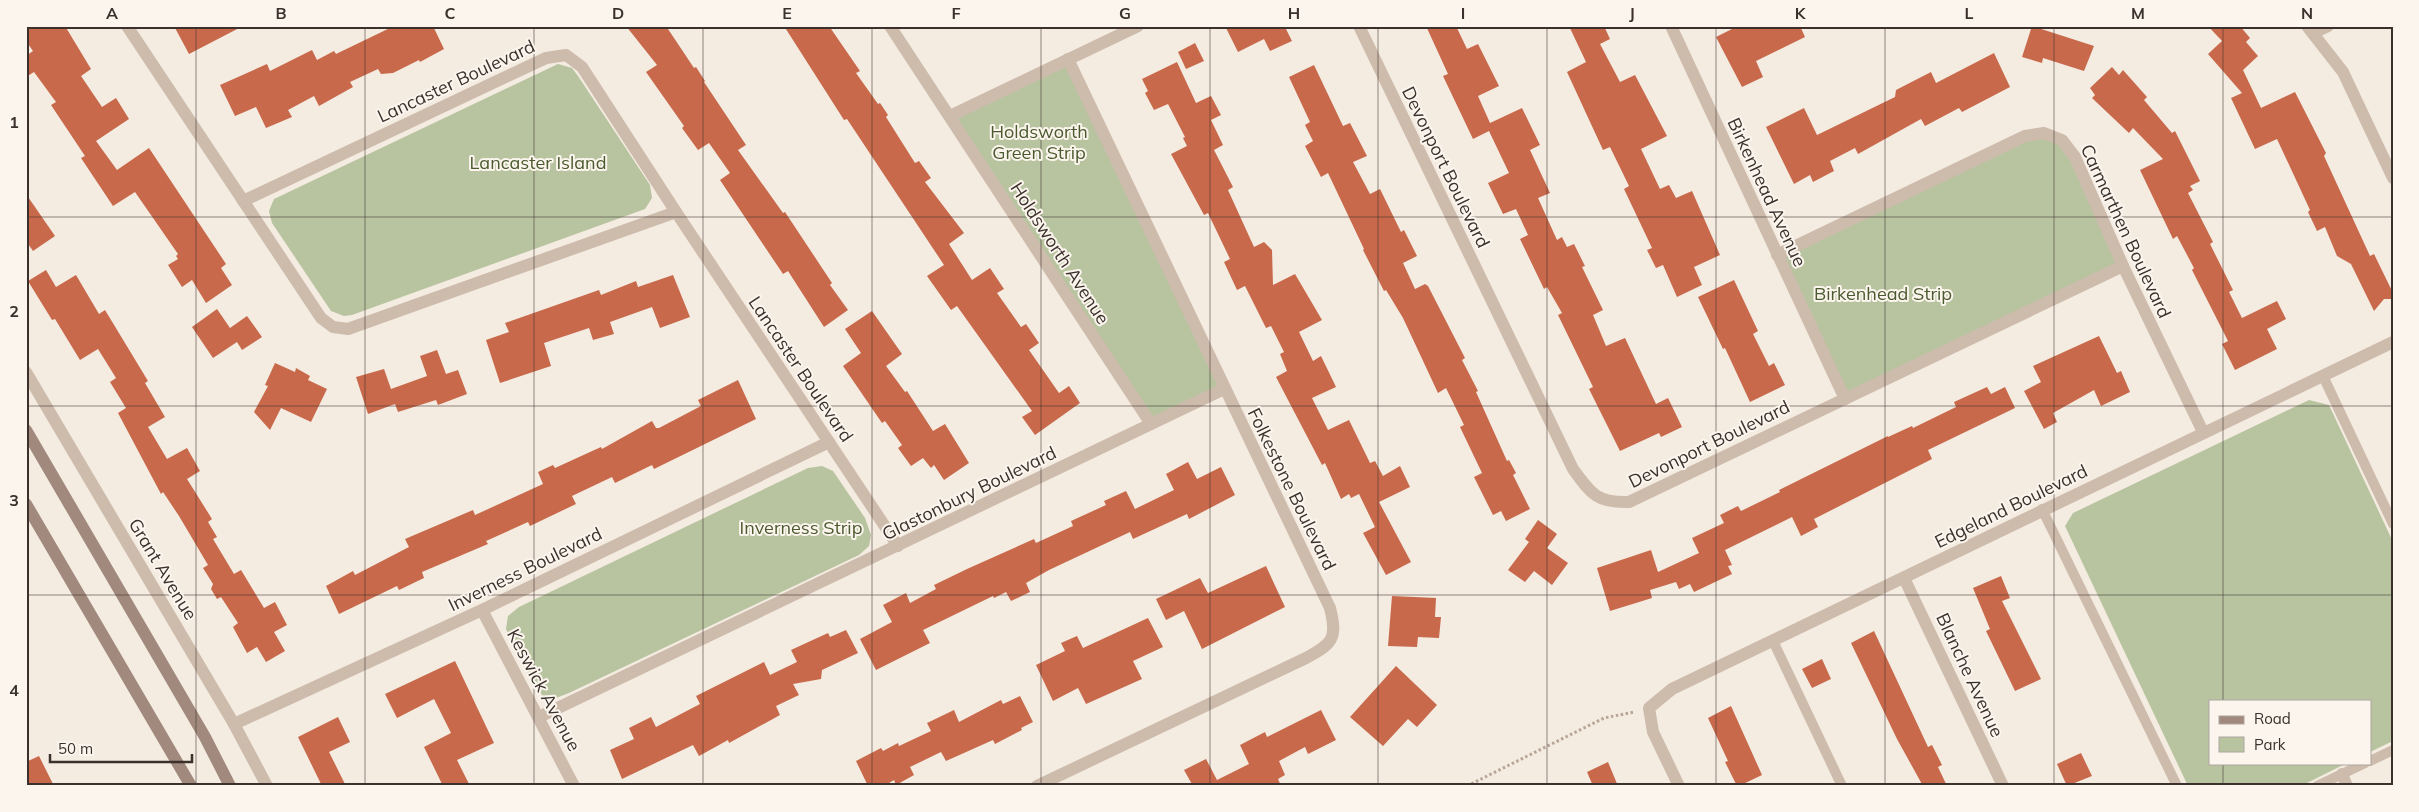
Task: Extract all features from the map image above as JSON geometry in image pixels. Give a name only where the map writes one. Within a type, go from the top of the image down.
[{"type":"main road","points":[[26,430],[204,737],[230,786]]},
{"type":"main road","points":[[26,504],[190,786]]},
{"type":"street","points":[[127,26],[321,318],[333,327],[348,329],[676,212]]},
{"type":"street","name":"Holdsworth Avenue","points":[[890,26],[1151,424]]},
{"type":"street","points":[[950,116],[1138,26]]},
{"type":"street","name":"Devonport Boulevard","points":[[1358,26],[1573,469],[1591,494],[1609,503],[1629,502],[2123,266]]},
{"type":"street","name":"Birkenhead Avenue","points":[[1671,26],[1776,255],[1845,399]]},
{"type":"street","points":[[2328,26],[2310,30],[2343,72],[2393,178]]},
{"type":"street","name":"Lancaster Boulevard","points":[[243,201],[546,58],[566,55],[582,67],[898,546]]},
{"type":"street","name":"Folkestone Boulevard","points":[[1038,786],[1306,658],[1327,646],[1332,637],[1334,625],[1330,608],[1068,59]]},
{"type":"street","name":"Carmarthen Boulevard","points":[[1776,255],[2025,136],[2044,133],[2062,140],[2076,157],[2123,266],[2203,432]]},
{"type":"street","name":"Edgeland Boulevard","points":[[1649,708],[1672,689],[1904,578],[2042,509],[2393,342]]},
{"type":"street","name":"Grant Avenue","points":[[26,372],[234,724],[267,786]]},
{"type":"street","name":"Glastonbury Boulevard","points":[[539,717],[1224,389]]},
{"type":"street","name":"Inverness Boulevard","points":[[234,724],[482,610],[829,442]]},
{"type":"street","name":"Blanche Avenue","points":[[1904,578],[2003,786]]},
{"type":"street","name":"Keswick Avenue","points":[[482,610],[574,786]]},
{"type":"street","points":[[1649,708],[1653,732],[1679,786]]},
{"type":"lane","points":[[2323,376],[2393,524]]},
{"type":"lane","points":[[2042,509],[2178,786]]},
{"type":"lane","points":[[1773,640],[1842,786]]},
{"type":"lane","points":[[2372,760],[2393,750]]},
{"type":"lane","points":[[2317,786],[2344,780],[2364,764]]},
{"type":"path","points":[[1467,786],[1604,718],[1649,708]]},
{"type":"green space","name":"Holdsworth Green Strip","points":[[1068,59],[1224,389],[1151,424],[950,116]]},
{"type":"green space","name":"Lancaster Island","points":[[558,64],[572,68],[650,185],[652,198],[645,209],[352,315],[344,316],[331,311],[272,223],[269,211],[274,199]]},
{"type":"green space","name":"Birkenhead Strip","points":[[2025,136],[2062,140],[2123,266],[1845,399],[1777,255]]},
{"type":"green space","points":[[2309,400],[2329,405],[2393,542],[2393,741],[2372,751],[2372,700],[2209,700],[2209,764],[2345,764],[2301,786],[2188,786],[2065,526],[2073,513]]},
{"type":"green space","name":"Inverness Strip","points":[[822,466],[833,471],[865,518],[871,535],[869,546],[859,555],[569,693],[556,698],[543,696],[535,687],[506,629],[508,616],[519,607],[808,468]]},
{"type":"building","points":[[26,26],[65,26],[91,69],[81,76],[102,107],[116,98],[129,119],[96,141],[117,170],[149,148],[226,264],[221,268],[232,285],[206,303],[192,280],[182,287],[168,265],[178,259],[176,256],[178,254],[135,192],[113,206],[81,158],[85,156],[51,105],[56,102],[34,72],[26,77],[26,56],[33,51],[26,41]]},
{"type":"building","points":[[174,26],[243,26],[189,54]]},
{"type":"building","points":[[394,26],[433,26],[444,49],[420,62],[419,60],[393,73],[381,74],[378,69],[350,82],[353,87],[319,106],[314,96],[288,110],[292,117],[266,128],[256,107],[235,116],[220,85],[267,64],[270,71],[312,50],[317,60],[334,51],[336,54]]},
{"type":"building","points":[[626,26],[666,26],[694,68],[696,67],[746,145],[738,150],[783,213],[785,212],[832,283],[830,285],[848,310],[824,327],[788,271],[783,274],[720,180],[730,173],[709,143],[698,150],[682,128],[684,126],[646,72],[657,65]]},
{"type":"building","points":[[784,26],[829,26],[860,71],[856,73],[888,115],[886,117],[915,163],[919,161],[931,178],[925,182],[964,233],[949,244],[972,280],[990,268],[1004,289],[997,293],[1021,327],[1026,324],[1039,343],[1029,350],[1059,393],[1069,386],[1080,403],[1035,435],[1022,417],[1032,411],[957,306],[951,310],[927,276],[944,265],[847,119],[844,120]]},
{"type":"building","points":[[1225,26],[1291,26],[1286,29],[1292,41],[1270,51],[1264,39],[1238,52]]},
{"type":"building","points":[[1426,26],[1456,26],[1467,49],[1478,44],[1499,86],[1478,96],[1490,123],[1522,108],[1540,145],[1530,150],[1550,193],[1538,198],[1557,240],[1562,237],[1567,247],[1574,244],[1585,266],[1582,267],[1603,310],[1593,315],[1606,346],[1625,338],[1656,404],[1668,398],[1682,427],[1661,437],[1659,433],[1620,451],[1589,389],[1593,387],[1558,315],[1562,313],[1547,287],[1544,289],[1520,239],[1528,235],[1516,209],[1503,214],[1488,183],[1509,173],[1489,131],[1473,139],[1443,76],[1448,74]]},
{"type":"building","points":[[1569,26],[1604,26],[1610,39],[1600,44],[1620,82],[1635,75],[1667,136],[1641,149],[1660,189],[1669,185],[1676,198],[1692,191],[1720,255],[1694,267],[1702,285],[1677,297],[1663,265],[1656,268],[1647,250],[1652,248],[1624,189],[1629,186],[1610,147],[1603,150],[1567,72],[1586,62]]},
{"type":"building","points":[[1738,26],[1800,26],[1805,37],[1756,61],[1763,77],[1742,87],[1716,37]]},
{"type":"building","points":[[2032,26],[2094,46],[2084,71],[2043,58],[2042,63],[2022,57]]},
{"type":"building","points":[[2208,26],[2240,26],[2250,38],[2246,42],[2258,56],[2243,70],[2261,108],[2295,92],[2326,153],[2324,156],[2370,256],[2374,254],[2393,293],[2393,299],[2384,299],[2374,311],[2351,264],[2337,256],[2325,227],[2317,231],[2308,212],[2310,210],[2277,139],[2255,149],[2231,98],[2242,93],[2208,54],[2222,41]]},
{"type":"building","points":[[1195,43],[1204,61],[1186,69],[1178,52]]},
{"type":"building","points":[[1994,53],[2010,87],[1962,112],[1959,108],[1925,126],[1921,119],[1858,154],[1855,148],[1830,161],[1834,171],[1813,182],[1810,175],[1794,184],[1766,127],[1804,108],[1817,135],[1895,97],[1896,90],[1931,72],[1936,83]]},
{"type":"building","points":[[1177,62],[1196,103],[1211,96],[1221,115],[1211,120],[1223,145],[1214,150],[1233,187],[1228,190],[1254,247],[1264,242],[1272,250],[1273,285],[1295,274],[1322,320],[1299,332],[1313,361],[1321,356],[1336,387],[1312,398],[1328,430],[1349,420],[1370,463],[1375,461],[1383,476],[1400,466],[1410,487],[1379,502],[1411,562],[1386,575],[1363,533],[1375,527],[1359,494],[1351,498],[1349,494],[1341,499],[1325,463],[1322,465],[1276,377],[1287,371],[1280,354],[1284,352],[1271,326],[1266,328],[1245,286],[1237,290],[1224,262],[1230,259],[1208,213],[1204,215],[1171,154],[1187,146],[1183,138],[1185,137],[1168,104],[1154,110],[1145,93],[1148,91],[1142,79]]},
{"type":"building","points":[[1314,65],[1343,126],[1350,123],[1367,156],[1353,162],[1370,194],[1380,189],[1401,232],[1404,230],[1417,256],[1403,263],[1415,289],[1425,284],[1428,286],[1465,358],[1462,360],[1478,391],[1476,392],[1507,461],[1509,460],[1516,473],[1513,475],[1530,509],[1506,521],[1501,511],[1493,515],[1474,477],[1482,473],[1460,427],[1464,425],[1446,388],[1438,393],[1403,318],[1386,290],[1384,291],[1363,250],[1328,173],[1321,177],[1305,146],[1313,141],[1305,125],[1310,122],[1289,77]]},
{"type":"building","points":[[2112,67],[2119,75],[2123,70],[2147,97],[2144,100],[2172,133],[2175,131],[2200,181],[2190,186],[2193,190],[2188,193],[2213,242],[2210,244],[2233,290],[2229,292],[2242,318],[2277,301],[2286,319],[2267,329],[2277,349],[2235,370],[2222,344],[2228,341],[2192,270],[2194,268],[2177,236],[2173,239],[2140,170],[2163,159],[2133,128],[2129,133],[2092,98],[2095,95],[2090,88]]},
{"type":"building","points":[[26,194],[55,236],[33,251],[26,241]]},
{"type":"building","points":[[46,270],[56,287],[76,275],[99,314],[105,310],[148,381],[145,383],[165,417],[148,427],[167,459],[187,448],[200,471],[187,479],[212,519],[208,522],[217,537],[213,539],[234,574],[241,570],[264,608],[275,602],[287,625],[274,632],[285,651],[266,662],[257,647],[247,653],[233,627],[238,623],[221,597],[217,599],[211,589],[213,584],[203,568],[208,565],[179,516],[163,492],[161,494],[118,413],[126,408],[110,382],[116,378],[98,349],[80,360],[55,319],[52,320],[28,281]]},
{"type":"building","points":[[673,275],[690,317],[660,328],[652,307],[610,322],[614,334],[593,340],[589,328],[544,343],[551,366],[500,383],[486,340],[509,332],[505,323],[599,290],[601,295],[636,281],[638,287]]},
{"type":"building","points":[[1734,280],[1758,331],[1753,334],[1769,366],[1774,363],[1785,385],[1750,402],[1725,348],[1723,349],[1698,297]]},
{"type":"building","points":[[217,309],[230,328],[247,316],[262,337],[242,350],[237,342],[213,358],[192,327]]},
{"type":"building","points":[[872,311],[902,354],[886,366],[905,392],[907,391],[933,431],[945,424],[969,463],[944,480],[934,465],[931,468],[923,458],[911,466],[898,448],[902,445],[885,421],[882,423],[843,366],[861,353],[845,329]]},
{"type":"building","points":[[2099,336],[2117,373],[2121,371],[2130,392],[2101,406],[2094,390],[2053,413],[2057,422],[2044,429],[2024,391],[2041,382],[2033,366]]},
{"type":"building","points":[[437,350],[446,374],[458,370],[467,394],[438,405],[436,400],[398,412],[395,404],[368,414],[356,377],[384,369],[391,389],[427,376],[420,356]]},
{"type":"building","points":[[275,363],[295,372],[296,368],[310,376],[308,380],[327,389],[311,422],[281,408],[270,430],[254,412],[268,386],[265,385]]},
{"type":"building","points":[[738,380],[756,419],[654,469],[652,465],[615,483],[612,477],[572,496],[576,504],[530,526],[528,522],[486,541],[488,544],[422,572],[424,578],[399,590],[397,586],[339,614],[326,586],[353,571],[355,575],[409,547],[405,539],[473,510],[475,515],[543,484],[538,472],[553,465],[555,468],[601,447],[602,449],[652,421],[656,428],[659,428],[701,406],[698,400]]},
{"type":"building","points":[[1987,387],[1991,394],[2005,387],[2015,408],[1928,450],[1932,459],[1814,519],[1818,527],[1801,536],[1792,517],[1725,550],[1732,565],[1728,566],[1732,574],[1694,592],[1690,584],[1679,589],[1676,582],[1650,590],[1652,598],[1610,611],[1597,568],[1651,550],[1658,572],[1699,553],[1692,538],[1724,523],[1720,515],[1738,506],[1741,511],[1888,436],[1912,426],[1913,428],[1956,407],[1954,402]]},
{"type":"building","points":[[1188,462],[1197,479],[1221,467],[1235,495],[1189,519],[1187,514],[1133,539],[1130,532],[1049,570],[1026,583],[1030,592],[1011,601],[1006,592],[994,598],[993,596],[923,630],[930,643],[876,670],[860,639],[892,622],[883,605],[906,593],[910,603],[936,589],[934,585],[967,569],[1034,539],[1036,543],[1073,526],[1071,521],[1106,505],[1104,501],[1126,491],[1135,509],[1174,490],[1166,474]]},
{"type":"building","points":[[1538,520],[1557,534],[1547,548],[1568,563],[1552,585],[1534,571],[1525,582],[1508,570],[1529,542],[1525,539]]},
{"type":"building","points":[[1266,566],[1285,607],[1202,649],[1184,611],[1166,620],[1156,599],[1200,578],[1208,593]]},
{"type":"building","points":[[2001,576],[2010,598],[2002,601],[2041,679],[2015,691],[1986,631],[1990,629],[1973,588]]},
{"type":"building","points":[[1392,596],[1436,598],[1435,617],[1441,617],[1439,638],[1418,637],[1417,647],[1388,646]]},
{"type":"building","points":[[1148,618],[1163,647],[1133,661],[1142,679],[1086,704],[1078,688],[1053,701],[1036,665],[1065,651],[1061,643],[1077,636],[1083,648]]},
{"type":"building","points":[[846,630],[858,653],[822,670],[821,679],[793,684],[799,695],[776,706],[780,715],[729,743],[728,740],[699,756],[693,745],[622,779],[610,750],[634,739],[629,728],[651,717],[656,727],[700,704],[696,696],[764,662],[770,675],[797,662],[791,650],[828,633],[830,637]]},
{"type":"building","points":[[1874,631],[1928,747],[1932,745],[1942,765],[1938,767],[1947,786],[1923,786],[1897,739],[1851,643]]},
{"type":"building","points":[[1822,659],[1831,679],[1812,688],[1802,669]]},
{"type":"building","points":[[455,661],[494,743],[457,760],[470,786],[443,786],[424,747],[451,733],[434,699],[397,718],[385,694]]},
{"type":"building","points":[[1396,666],[1437,705],[1417,727],[1408,719],[1383,746],[1350,717]]},
{"type":"building","points":[[1020,696],[1033,722],[1021,728],[1022,730],[995,744],[993,740],[946,761],[941,752],[910,767],[914,775],[896,785],[894,780],[884,786],[868,786],[856,761],[881,748],[883,751],[898,743],[899,746],[931,731],[927,723],[954,710],[959,722],[1001,700],[1003,704]]},
{"type":"building","points":[[1731,706],[1762,775],[1739,786],[1737,786],[1725,762],[1728,761],[1708,718]]},
{"type":"building","points":[[1321,710],[1336,740],[1308,754],[1305,747],[1279,761],[1285,775],[1278,779],[1281,786],[1193,786],[1184,770],[1206,759],[1217,780],[1249,764],[1240,745],[1265,732],[1267,737]]},
{"type":"building","points":[[338,717],[350,742],[329,752],[346,786],[322,786],[298,737]]},
{"type":"building","points":[[2081,753],[2092,776],[2067,786],[2057,764]]},
{"type":"building","points":[[39,756],[54,786],[26,786],[26,762]]},
{"type":"building","points":[[1608,762],[1618,786],[1593,786],[1587,772]]}]
